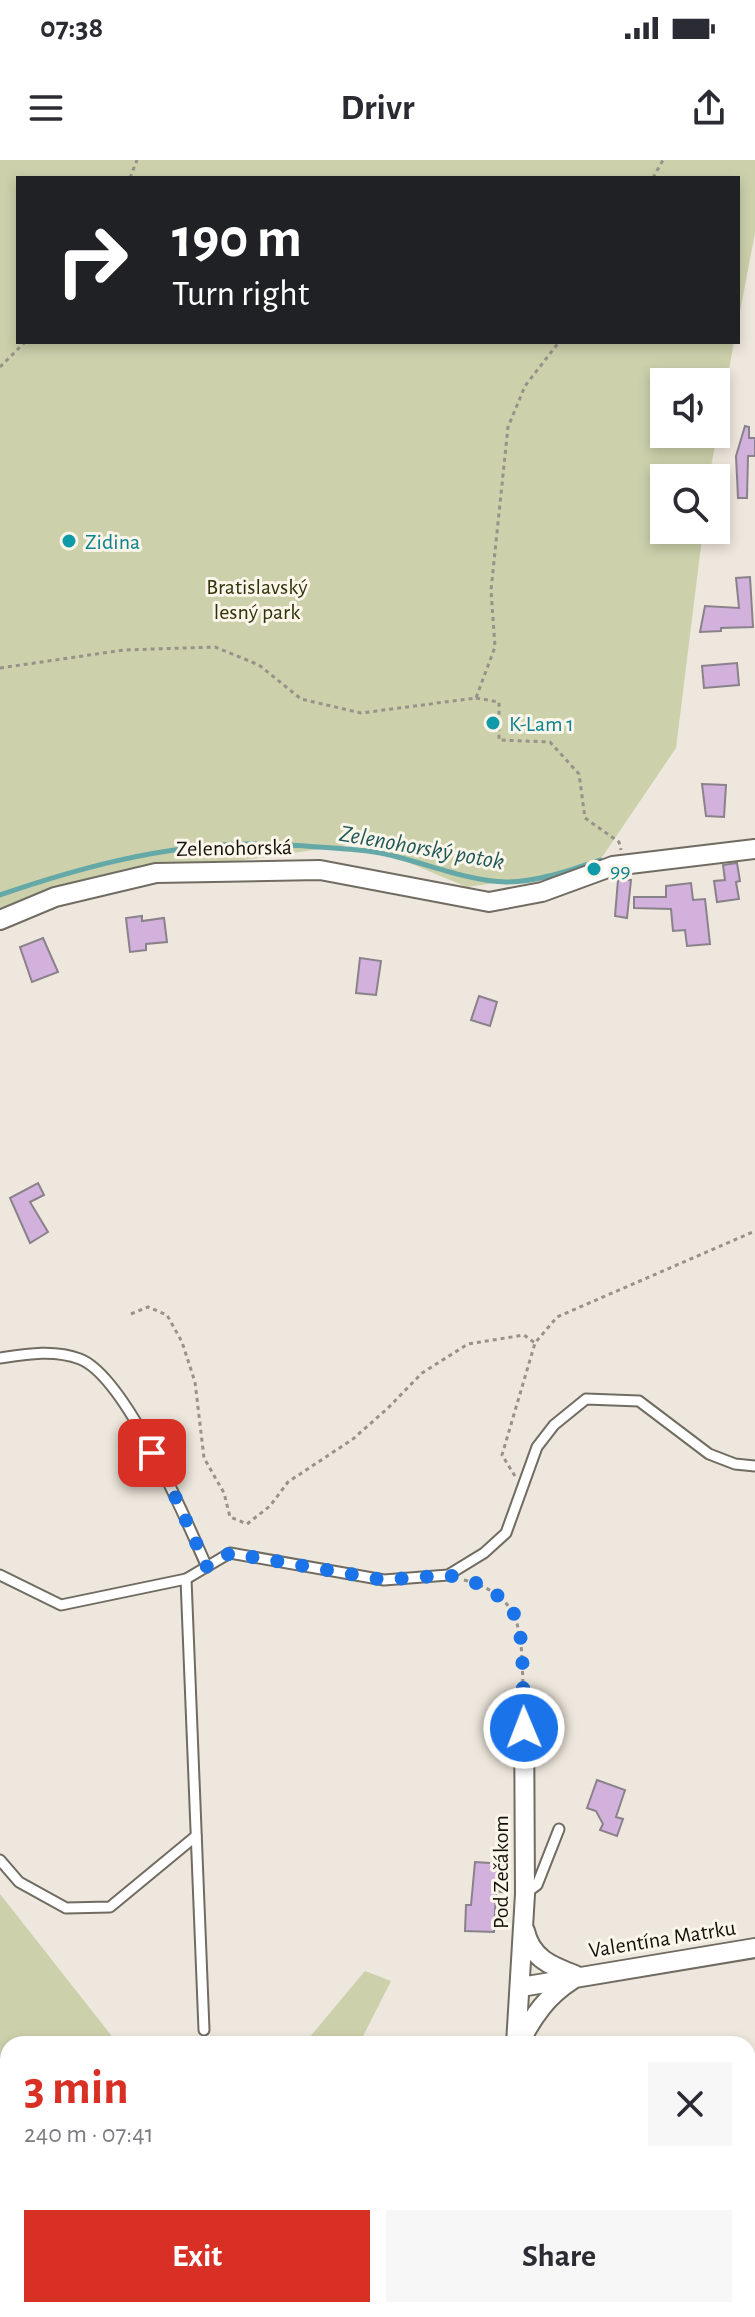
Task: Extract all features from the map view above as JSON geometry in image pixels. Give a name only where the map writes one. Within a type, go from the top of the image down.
[{"type":"street","name":"Zelenohorská","points":[[0,920],[55,897],[156,873],[320,870],[489,902],[542,892],[613,866],[755,849]]},
{"type":"street","name":"Pod Zečákom","points":[[518,2036],[525,1894],[524,1700]]},
{"type":"street","name":"Valentína Matrku","points":[[524,1928],[527,1940],[539,1958],[577,1976]]},
{"type":"street","name":"Valentína Matrku","points":[[521,1987],[755,1948]]},
{"type":"street","name":"Valentína Matrku","points":[[522,2036],[550,1996],[577,1976]]},
{"type":"lane","points":[[0,1358],[41,1352],[81,1359],[112,1385],[173,1492],[207,1567]]},
{"type":"lane","points":[[0,1575],[61,1605],[186,1579],[230,1553],[384,1580],[448,1575],[484,1553],[506,1533],[537,1447],[554,1425],[586,1399],[639,1401],[709,1454],[735,1464],[755,1466]]},
{"type":"lane","points":[[186,1579],[204,2030]]},
{"type":"lane","points":[[525,1894],[537,1885],[559,1829]]},
{"type":"lane","points":[[0,1860],[19,1882],[66,1908],[110,1907],[196,1836]]},
{"type":"path","points":[[0,367],[23,344]]},
{"type":"path","points":[[476,698],[495,647],[491,590],[508,427],[525,386],[557,344]]},
{"type":"path","points":[[0,668],[124,650],[215,647],[259,665],[301,699],[361,713],[476,698],[499,702],[499,740],[550,742],[579,774],[585,818],[619,842],[625,865]]},
{"type":"path","points":[[523,1489],[502,1455],[535,1343],[557,1317],[755,1231]]},
{"type":"path","points":[[131,1314],[148,1307],[167,1315],[182,1342],[195,1382],[204,1458],[224,1493],[230,1517],[247,1524],[270,1506],[288,1482],[365,1429],[422,1373],[468,1344],[524,1335],[535,1343]]},
{"type":"path","points":[[448,1575],[483,1585],[509,1604],[517,1620],[522,1645],[524,1700]]},
{"type":"green space","name":"Bratislavský lesný park","points":[[0,160],[755,160],[755,233],[740,312],[740,176],[16,176],[16,344],[734,344],[729,368],[650,368],[650,448],[715,448],[712,464],[650,464],[650,544],[701,544],[676,748],[594,869],[467,887],[361,843],[156,873],[0,920]]},
{"type":"green space","points":[[0,1894],[112,2036],[0,2036]]},
{"type":"green space","points":[[365,1971],[391,1981],[363,2036],[311,2036]]},
{"type":"building","points":[[745,426],[749,427],[749,438],[755,438],[755,456],[748,456],[747,498],[738,498],[736,456]]},
{"type":"building","points":[[750,577],[753,627],[700,632],[705,606],[739,608],[736,578]]},
{"type":"building","points":[[737,663],[739,685],[704,688],[702,666]]},
{"type":"building","points":[[702,784],[726,785],[724,817],[706,816]]},
{"type":"building","points":[[737,863],[739,899],[717,902],[714,881],[725,880],[723,865]]},
{"type":"building","points":[[618,880],[631,880],[627,918],[615,916]]},
{"type":"building","points":[[691,883],[693,900],[705,899],[710,944],[687,946],[685,930],[673,931],[671,909],[634,908],[634,897],[666,897],[666,886]]},
{"type":"building","points":[[142,916],[142,921],[164,918],[167,942],[146,944],[146,950],[130,952],[126,918]]},
{"type":"building","points":[[43,938],[58,972],[32,982],[20,947]]},
{"type":"building","points":[[360,958],[381,961],[376,995],[356,993]]},
{"type":"building","points":[[479,996],[497,1002],[490,1026],[471,1020]]},
{"type":"building","points":[[38,1183],[44,1195],[30,1202],[48,1232],[30,1243],[10,1198]]},
{"type":"building","points":[[597,1780],[625,1790],[616,1817],[623,1819],[617,1836],[600,1830],[603,1824],[596,1811],[587,1808]]},
{"type":"building","points":[[475,1862],[504,1864],[502,1892],[496,1891],[494,1932],[465,1931],[466,1905],[471,1905]]},
{"type":"waterway","name":"Zelenohorský potok","points":[[0,895],[120,860],[181,849],[243,844],[376,852],[470,877],[506,882],[542,878],[600,860]]},
{"type":"place","name":"Zidina","points":[[69,541]]},
{"type":"place","name":"K-Lam 1","points":[[493,723]]},
{"type":"place","name":"99","points":[[594,869]]},
{"type":"route","points":[[152,1453],[207,1567],[230,1553],[384,1580],[448,1575],[483,1585],[509,1604],[517,1620],[522,1645],[524,1728]]}]
